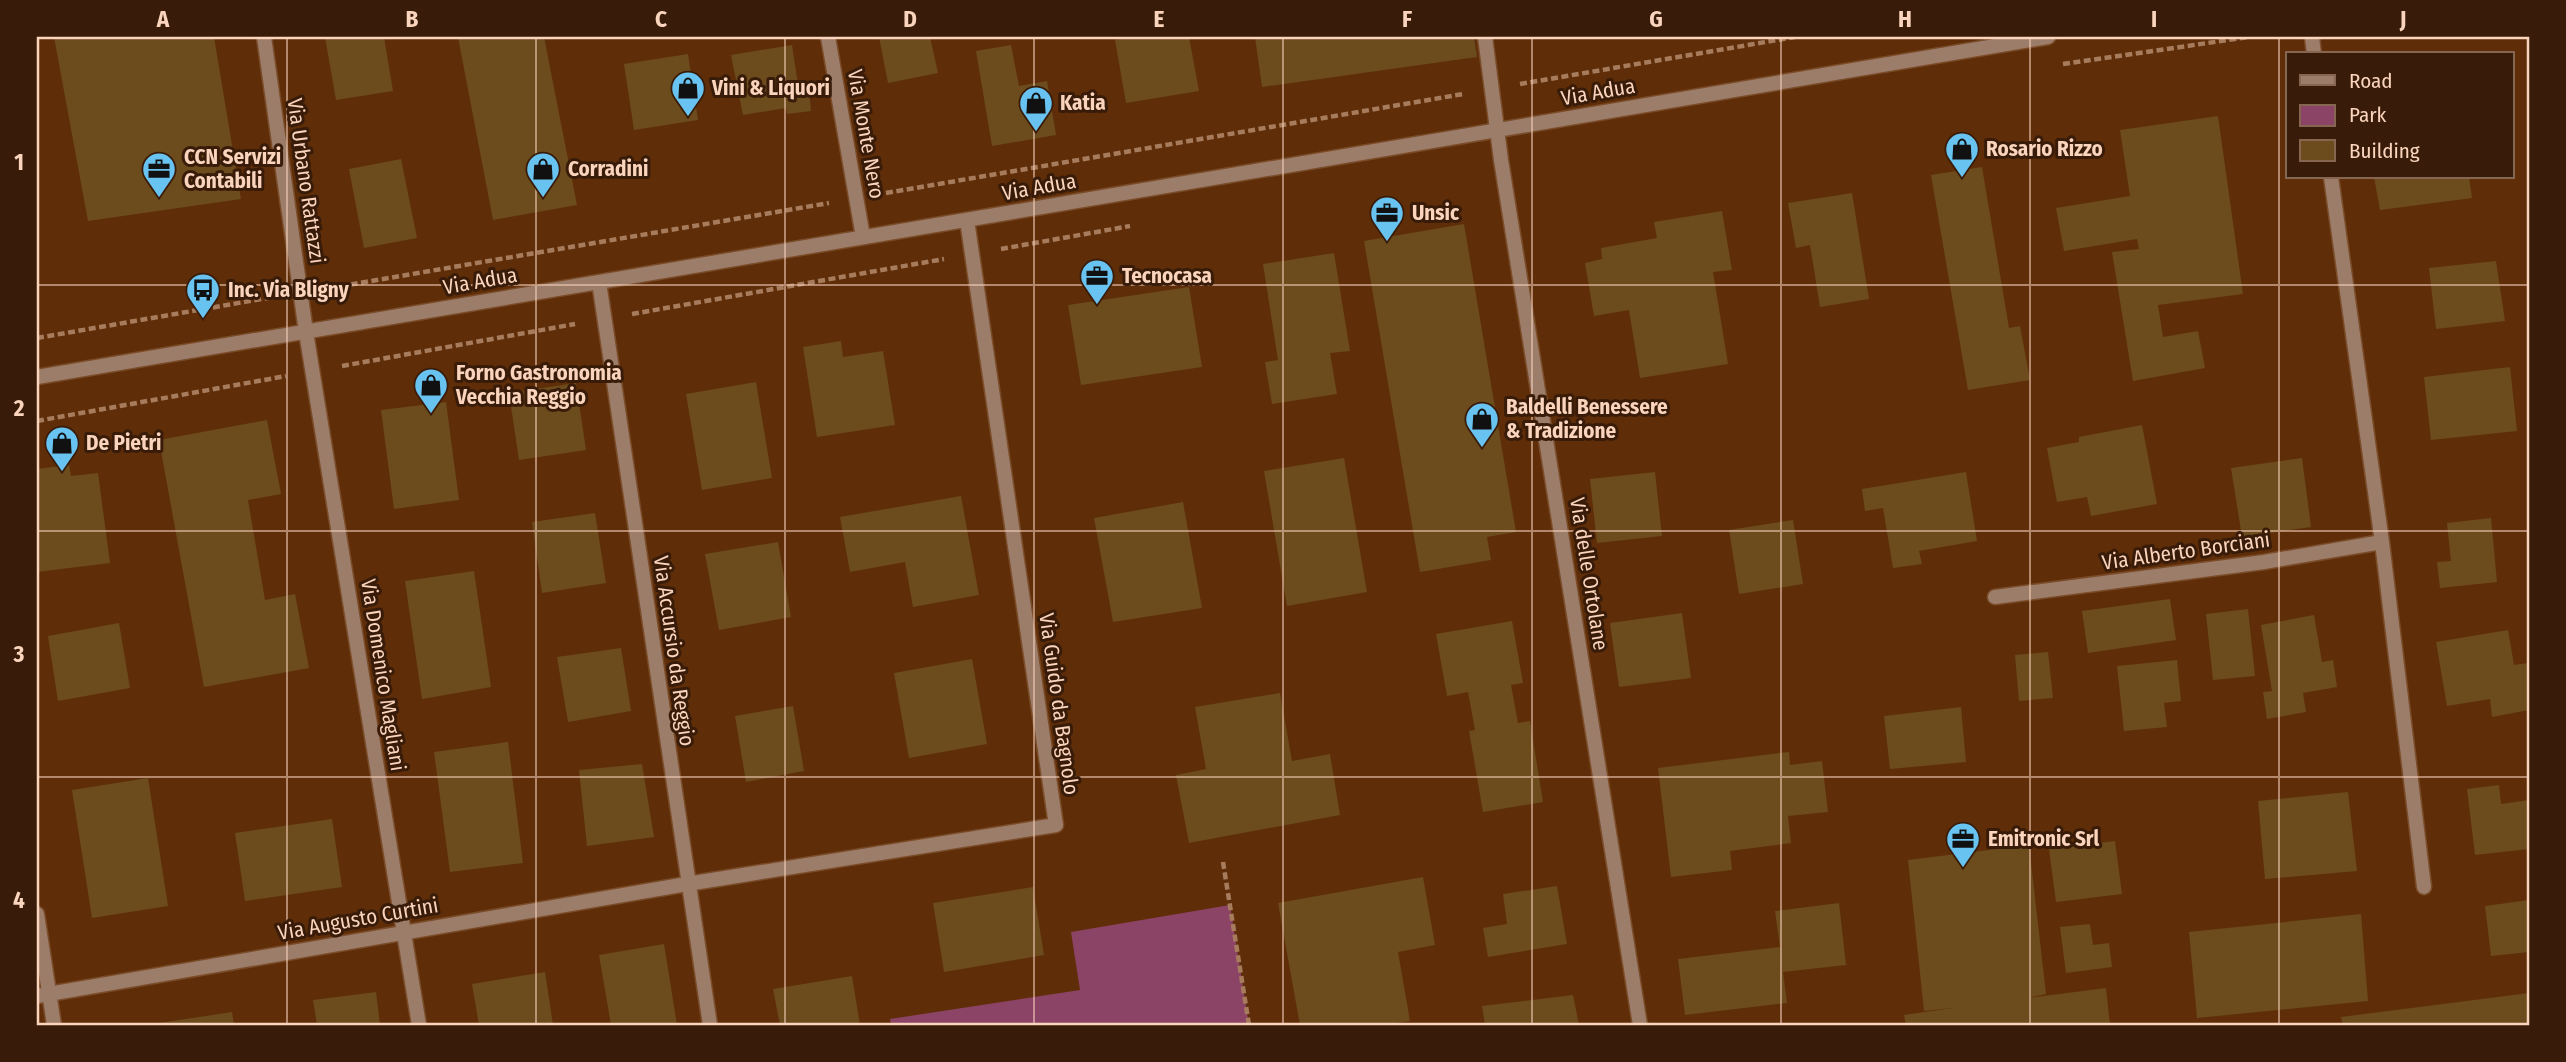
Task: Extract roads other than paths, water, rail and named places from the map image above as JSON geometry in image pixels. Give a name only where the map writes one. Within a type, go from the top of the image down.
[{"type":"street","name":"Via Urbano Rattazzi","points":[[264,37],[306,332]]},
{"type":"street","name":"Via Monte Nero","points":[[828,37],[863,237]]},
{"type":"street","name":"Via delle Ortolane","points":[[1485,37],[1497,130],[1640,1025]]},
{"type":"street","name":"Via Adua","points":[[37,377],[2048,37]]},
{"type":"street","points":[[2331,178],[2382,542],[2424,887]]},
{"type":"street","name":"Via Guido da Bagnolo","points":[[687,884],[1055,824],[967,220]]},
{"type":"street","name":"Via Accursio da Reggio","points":[[599,282],[710,1025]]},
{"type":"street","name":"Via Domenico Magliani","points":[[306,332],[419,1025]]},
{"type":"street","name":"Via Alberto Borciani","points":[[1995,597],[2264,562],[2382,542]]},
{"type":"street","name":"Via Augusto Curtini","points":[[43,995],[687,884]]},
{"type":"street","points":[[37,914],[43,995],[54,1025]]},
{"type":"place","name":"Vini & Liquori","points":[[688,118]]},
{"type":"place","name":"Katia","points":[[1036,133]]},
{"type":"place","name":"Rosario Rizzo","points":[[1962,179]]},
{"type":"place","name":"CCN Servizi Contabili","points":[[159,199]]},
{"type":"place","name":"Corradini","points":[[543,199]]},
{"type":"place","name":"Unsic","points":[[1387,243]]},
{"type":"place","name":"Tecnocasa","points":[[1097,306]]},
{"type":"place","name":"Inc. Via Bligny","points":[[203,320]]},
{"type":"place","name":"Forno Gastronomia Vecchia Reggio","points":[[431,415]]},
{"type":"place","name":"Baldelli Benessere & Tradizione","points":[[1482,449]]},
{"type":"place","name":"De Pietri","points":[[62,473]]},
{"type":"place","name":"Emitronic Srl","points":[[1963,869]]}]
